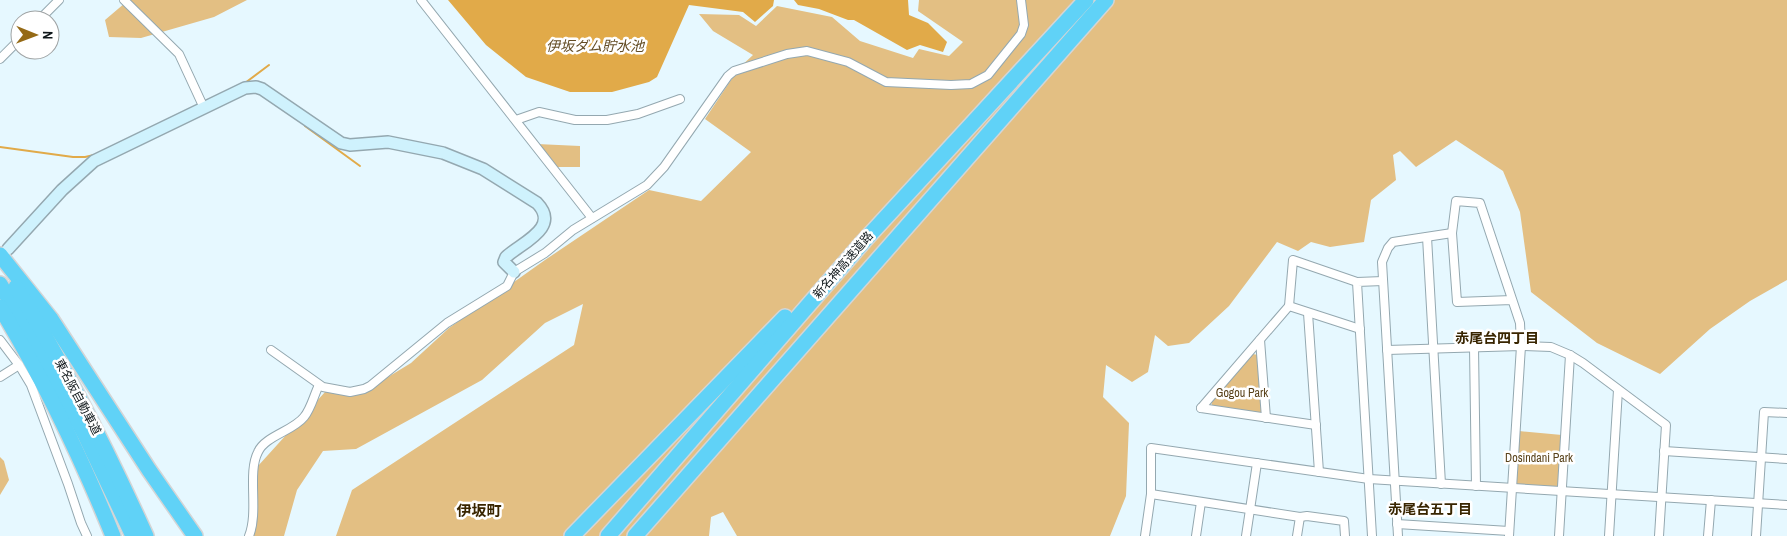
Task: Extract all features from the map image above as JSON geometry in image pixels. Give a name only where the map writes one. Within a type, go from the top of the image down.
[{"type":"highway","name":"新名神高速道路","points":[[608,536],[864,241],[1086,0]]},
{"type":"highway","name":"新名神高速道路","points":[[635,536],[1106,0]]},
{"type":"highway","points":[[572,536],[817,284],[864,241]]},
{"type":"highway","points":[[4,252],[51,319],[149,470],[195,536]]},
{"type":"highway","name":"東名阪自動車道","points":[[0,263],[41,328],[74,387],[146,536]]},
{"type":"highway","name":"東名阪自動車道","points":[[0,284],[54,376],[86,437],[133,536]]},
{"type":"highway","points":[[0,307],[24,347],[78,455],[113,536]]},
{"type":"highway","points":[[562,536],[653,451]]},
{"type":"highway","points":[[78,455],[104,536]]},
{"type":"highway","points":[[149,470],[184,536]]},
{"type":"highway","points":[[645,536],[680,485]]},
{"type":"street","points":[[49,10],[59,0]]},
{"type":"street","points":[[124,0],[179,54],[203,105]]},
{"type":"street","points":[[421,0],[592,218]]},
{"type":"street","points":[[271,350],[319,385],[350,392],[364,389],[447,323],[507,286],[514,272],[545,253],[573,230],[647,185],[664,167],[734,70],[787,54],[807,51],[848,62],[886,82],[971,84],[991,72],[1021,34],[1024,25],[1021,0]]},
{"type":"street","points":[[0,59],[10,49]]},
{"type":"street","points":[[4,252],[62,190],[94,160],[203,105],[245,88],[256,87],[271,94],[341,143],[350,145],[388,142],[436,151],[471,163],[537,203],[543,211],[544,223],[540,231],[506,257],[504,262],[514,272]]},
{"type":"street","points":[[516,120],[539,112],[575,120],[607,120],[638,114],[680,99]]},
{"type":"street","points":[[1397,524],[1509,534],[1521,346],[1520,324],[1480,203],[1456,201],[1452,233],[1457,302],[1512,300]]},
{"type":"street","points":[[1398,536],[1382,262],[1393,242],[1452,233]]},
{"type":"street","points":[[1427,237],[1441,484]]},
{"type":"street","points":[[1316,425],[1201,408],[1289,306],[1293,260],[1358,282],[1383,281]]},
{"type":"street","points":[[1358,282],[1372,536]]},
{"type":"street","points":[[1289,306],[1360,329]]},
{"type":"street","points":[[1308,313],[1319,472]]},
{"type":"street","points":[[0,340],[31,385],[87,536]]},
{"type":"street","points":[[1260,340],[1266,418]]},
{"type":"street","points":[[1387,350],[1521,346],[1551,347],[1570,355],[1666,425],[1659,536]]},
{"type":"street","points":[[1474,347],[1476,486]]},
{"type":"street","points":[[1559,536],[1570,355]]},
{"type":"street","points":[[0,377],[19,365]]},
{"type":"street","points":[[249,536],[253,525],[254,474],[258,450],[305,416],[319,385]]},
{"type":"street","points":[[1609,536],[1618,390]]},
{"type":"street","points":[[1756,536],[1764,412],[1787,413]]},
{"type":"street","points":[[1145,536],[1151,494],[1151,448],[1369,479],[1787,505]]},
{"type":"street","points":[[1664,451],[1787,459]]},
{"type":"street","points":[[1246,536],[1258,463]]},
{"type":"street","points":[[1151,494],[1300,517],[1307,516],[1344,521],[1345,536]]},
{"type":"street","points":[[1708,536],[1711,500]]},
{"type":"street","points":[[1196,536],[1201,502]]},
{"type":"street","points":[[1297,536],[1300,517]]},
{"type":"green space","points":[[125,0],[247,0],[214,17],[141,38],[109,37],[105,20],[125,3]]},
{"type":"green space","points":[[919,0],[1787,0],[1787,280],[1750,301],[1710,329],[1660,374],[1597,343],[1531,292],[1520,212],[1503,171],[1456,140],[1416,167],[1400,151],[1393,155],[1396,180],[1371,200],[1364,242],[1330,247],[1311,242],[1298,251],[1277,242],[1229,306],[1189,343],[1168,346],[1155,335],[1148,372],[1132,382],[1106,365],[1103,397],[1129,423],[1126,496],[1110,536],[737,536],[723,512],[711,517],[709,536],[336,536],[352,490],[574,345],[583,304],[545,323],[482,380],[356,449],[323,451],[297,490],[284,536],[253,536],[258,466],[325,392],[370,388],[411,363],[449,328],[649,190],[701,201],[751,152],[705,119],[739,68],[753,55],[713,31],[699,14],[739,15],[756,26],[777,6],[832,17],[860,41],[913,58],[919,49],[949,56],[963,42],[918,11]]},
{"type":"green space","points":[[537,144],[580,146],[580,167],[554,167]]},
{"type":"green space","name":"Gogou Park","points":[[1253,354],[1258,355],[1261,412],[1259,414],[1213,407],[1211,402]]},
{"type":"green space","name":"Dosindani Park","points":[[1519,431],[1562,435],[1559,485],[1557,487],[1517,485]]},
{"type":"green space","points":[[0,457],[4,461],[9,480],[0,495]]},
{"type":"water","name":"伊坂ダム貯水池","points":[[448,0],[774,0],[773,6],[755,22],[743,12],[689,5],[657,77],[649,82],[612,92],[570,92],[526,77],[486,45]]},
{"type":"water","points":[[794,0],[908,0],[909,15],[928,23],[947,42],[943,52],[920,45],[907,50],[854,20],[848,20],[819,9],[798,5]]},
{"type":"waterway","points":[[245,83],[269,65]]},
{"type":"waterway","points":[[305,126],[360,166]]},
{"type":"waterway","points":[[0,147],[73,157],[94,155]]},
{"type":"district","name":"赤尾台四丁目","points":[[1497,338]]},
{"type":"district","name":"赤尾台五丁目","points":[[1430,509]]},
{"type":"district","name":"伊坂町","points":[[479,510]]}]
